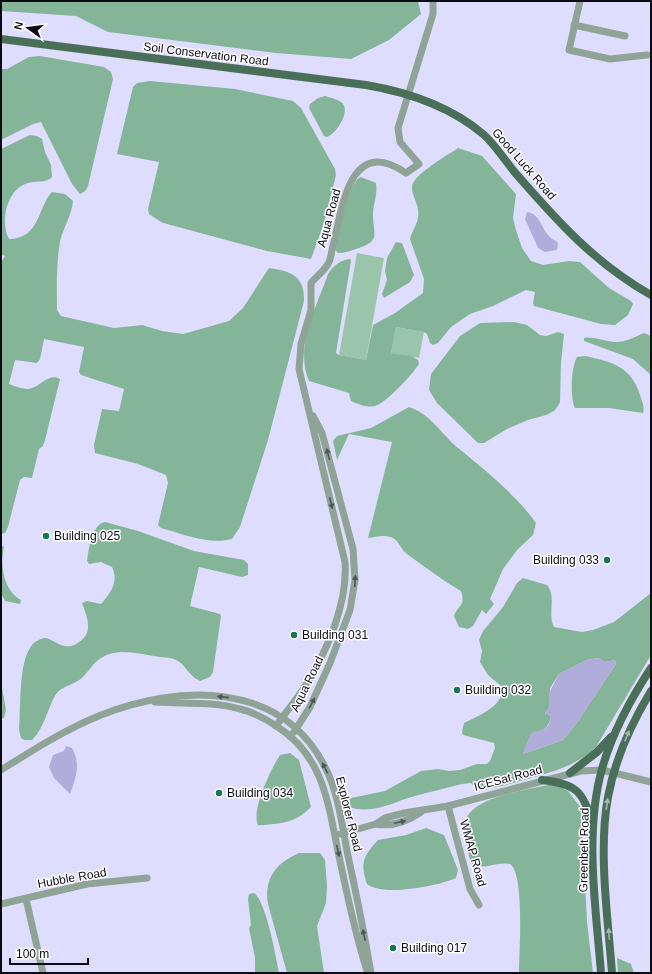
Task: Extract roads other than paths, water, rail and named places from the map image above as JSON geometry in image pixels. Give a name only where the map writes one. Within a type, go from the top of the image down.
[{"type":"main road","name":"Soil Conservation Road","points":[[1,39],[366,85],[407,94]]},
{"type":"main road","name":"Good Luck Road","points":[[407,94],[448,112],[484,135],[502,158],[574,239],[613,272],[651,295]]},
{"type":"main road","name":"Greenbelt Road","points":[[601,973],[595,902],[594,826],[602,770],[616,732],[628,707],[651,668]]},
{"type":"main road","name":"Greenbelt Road","points":[[612,973],[604,828],[608,797],[614,773],[627,735],[651,691]]},
{"type":"main road","points":[[570,773],[597,752],[616,732]]},
{"type":"main road","points":[[542,780],[560,782],[575,788],[587,803],[594,826]]},
{"type":"street","points":[[407,94],[433,14],[433,1]]},
{"type":"street","points":[[580,1],[569,50],[610,59],[647,55]]},
{"type":"street","points":[[574,25],[625,36]]},
{"type":"street","name":"Aqua Road","points":[[276,726],[308,682],[338,616],[345,589],[345,562],[299,369],[299,358],[305,328],[311,310],[311,283],[328,264],[348,188],[359,169],[374,162],[393,166],[406,173],[418,164],[400,142],[398,128],[407,94]]},
{"type":"street","name":"Aqua Road","points":[[291,735],[315,697],[330,663],[350,610],[355,580],[353,549],[322,433],[310,411]]},
{"type":"street","name":"Explorer Road","points":[[1,770],[79,724],[122,707],[175,695],[229,697],[256,705],[282,718],[296,729],[316,752],[330,777],[344,833],[371,973]]},
{"type":"street","name":"Explorer Road","points":[[149,701],[229,706],[256,715],[291,735],[309,757],[321,778],[335,835],[355,930],[368,973]]},
{"type":"street","name":"ICESat Road","points":[[335,835],[376,824],[386,818],[404,813],[421,812],[448,806],[570,773],[588,770],[602,770],[651,782]]},
{"type":"street","name":"WMAP Road","points":[[448,806],[470,889],[479,905]]},
{"type":"street","name":"Hubble Road","points":[[1,904],[87,884],[147,878]]},
{"type":"street","points":[[26,899],[43,973]]},
{"type":"water","points":[[527,212],[534,215],[540,221],[550,238],[558,243],[557,250],[545,252],[538,248],[525,219]]},
{"type":"water","points":[[598,658],[605,662],[615,660],[616,664],[579,720],[563,740],[523,754],[531,733],[545,729],[549,725],[551,716],[545,713],[549,708],[549,693],[559,674],[587,660]]},
{"type":"water","points":[[66,746],[72,748],[77,765],[76,777],[70,794],[54,778],[49,767],[53,755],[64,751]]},
{"type":"place","name":"Building 025","points":[[46,536]]},
{"type":"place","name":"Building 033","points":[[607,560]]},
{"type":"place","name":"Building 031","points":[[294,635]]},
{"type":"place","name":"Building 032","points":[[457,690]]},
{"type":"place","name":"Building 034","points":[[219,793]]},
{"type":"place","name":"Building 017","points":[[393,948]]}]
